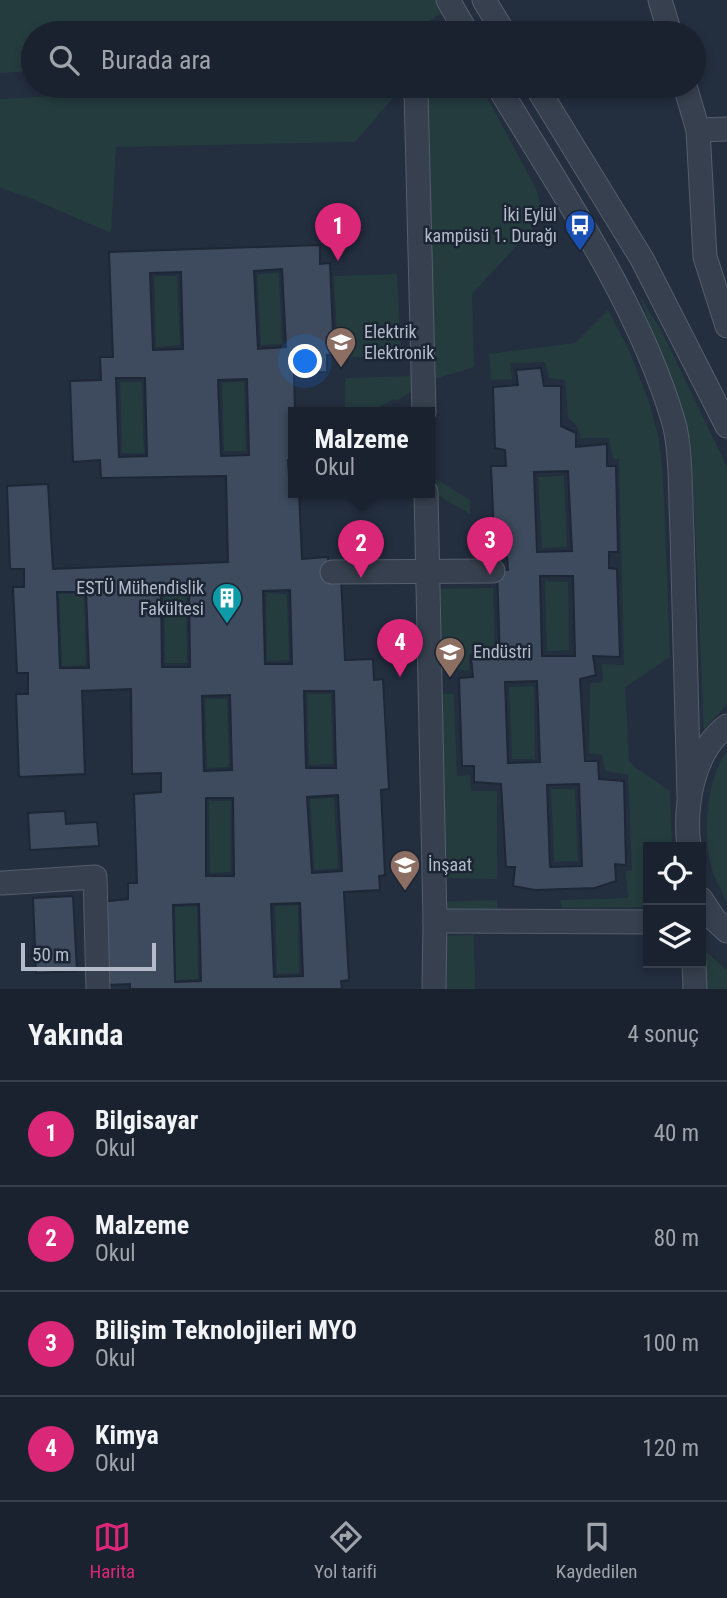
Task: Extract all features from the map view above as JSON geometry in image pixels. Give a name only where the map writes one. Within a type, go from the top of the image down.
[{"type":"street","points":[[484,0],[497,21]]},
{"type":"street","points":[[660,0],[666,21]]},
{"type":"street","points":[[416,98],[424,407]]},
{"type":"street","points":[[505,98],[597,252],[640,334],[674,422],[683,564],[690,842]]},
{"type":"street","points":[[543,98],[642,259],[727,426]]},
{"type":"street","points":[[689,98],[698,130],[705,257],[727,326]]},
{"type":"street","points":[[698,130],[727,129]]},
{"type":"street","points":[[426,498],[435,989]]},
{"type":"street","points":[[332,572],[493,571]]},
{"type":"street","points":[[689,797],[715,735],[727,726]]},
{"type":"street","points":[[3,883],[95,877],[98,989]]},
{"type":"street","points":[[705,905],[727,932]]},
{"type":"street","points":[[435,921],[643,922]]},
{"type":"street","points":[[694,968],[695,989]]},
{"type":"green space","points":[[0,0],[437,0],[442,13],[429,21],[21,21],[21,72],[0,73]]},
{"type":"green space","points":[[393,98],[355,142],[116,147],[111,233],[0,188],[0,99]]},
{"type":"green space","points":[[430,98],[487,98],[536,189],[544,216],[472,294],[474,367],[428,381],[421,112]]},
{"type":"green space","points":[[279,273],[282,344],[261,345],[257,274]]},
{"type":"green space","points":[[397,274],[401,355],[338,358],[334,276]]},
{"type":"green space","points":[[154,276],[177,276],[180,345],[156,347]]},
{"type":"green space","points":[[639,295],[661,330],[727,467],[727,704],[704,730],[692,454],[676,399]]},
{"type":"green space","points":[[608,310],[629,350],[648,399],[659,439],[663,475],[670,657],[625,687],[629,760],[636,768],[670,791],[672,842],[643,842],[643,907],[562,908],[560,900],[628,898],[626,871],[632,870],[628,775],[605,771],[602,755],[589,753],[590,683],[603,682],[602,664],[624,665],[619,459],[613,459],[609,438],[581,438],[577,426],[568,418],[565,380],[549,378],[545,362],[510,363],[512,379],[491,380],[489,354],[575,343]]},
{"type":"green space","points":[[413,376],[413,390],[397,401],[394,399],[379,407],[345,407],[345,378]]},
{"type":"green space","points":[[120,382],[142,382],[144,453],[122,453]]},
{"type":"green space","points":[[244,382],[246,451],[224,451],[222,383]]},
{"type":"green space","points":[[564,476],[567,547],[542,548],[538,477]]},
{"type":"green space","points":[[436,479],[470,500],[470,514],[436,494]]},
{"type":"green space","points":[[545,581],[568,582],[569,650],[547,651]]},
{"type":"green space","points":[[493,588],[495,653],[469,654],[469,670],[429,671],[424,589]]},
{"type":"green space","points":[[186,591],[187,663],[165,663],[164,592]]},
{"type":"green space","points":[[266,593],[287,594],[289,660],[267,661]]},
{"type":"green space","points":[[59,594],[84,594],[86,665],[62,666]]},
{"type":"green space","points":[[534,686],[535,759],[512,759],[509,687]]},
{"type":"green space","points":[[428,693],[454,694],[457,776],[470,775],[471,791],[497,791],[497,879],[437,878]]},
{"type":"green space","points":[[307,694],[331,694],[333,764],[309,765]]},
{"type":"green space","points":[[205,699],[227,699],[229,767],[207,768]]},
{"type":"green space","points":[[727,751],[727,903],[713,873],[707,844],[707,827],[710,793]]},
{"type":"green space","points":[[551,789],[575,789],[578,861],[554,862]]},
{"type":"green space","points":[[334,798],[338,868],[314,870],[310,799]]},
{"type":"green space","points":[[209,801],[231,801],[231,872],[210,873]]},
{"type":"green space","points":[[497,900],[497,912],[436,914],[435,902]]},
{"type":"green space","points":[[298,905],[299,973],[277,974],[275,906]]},
{"type":"green space","points":[[197,906],[198,979],[176,980],[175,907]]},
{"type":"green space","points":[[474,935],[475,989],[438,989],[437,936]]},
{"type":"green space","points":[[706,952],[727,970],[727,989],[706,989]]},
{"type":"building","name":"ESTÜ Mühendislik Fakültesi","points":[[320,245],[320,264],[330,263],[334,355],[327,355],[327,372],[294,373],[295,407],[288,407],[288,498],[299,498],[302,559],[328,557],[329,579],[341,578],[345,660],[373,659],[374,680],[383,679],[389,789],[381,790],[385,875],[379,876],[380,890],[344,892],[349,980],[341,981],[342,989],[130,989],[130,984],[105,985],[100,902],[128,899],[128,883],[137,883],[134,794],[161,792],[161,773],[132,774],[131,689],[82,691],[85,774],[19,777],[16,694],[28,694],[28,673],[17,673],[13,587],[24,587],[24,569],[10,569],[7,486],[48,484],[53,569],[228,562],[226,476],[101,478],[100,460],[73,462],[70,381],[101,380],[100,357],[113,357],[109,252]],"holes":[[[282,269],[286,347],[258,349],[254,271]],[[181,272],[183,349],[153,350],[150,273]],[[116,378],[145,378],[147,456],[119,457]],[[247,379],[249,455],[221,456],[218,380]],[[161,589],[189,589],[190,667],[162,667]],[[290,590],[292,664],[265,664],[263,591]],[[57,592],[86,592],[89,668],[60,668]],[[304,691],[334,691],[336,768],[306,768]],[[230,695],[232,770],[204,771],[202,696]],[[338,795],[342,871],[312,873],[307,797]],[[206,798],[233,798],[234,876],[206,876]],[[300,903],[303,976],[274,977],[271,904]],[[199,904],[201,981],[175,982],[173,905]]]},
{"type":"building","points":[[541,368],[544,386],[561,386],[561,426],[576,433],[576,447],[607,444],[607,466],[616,466],[618,552],[609,552],[609,568],[617,569],[620,657],[593,656],[596,675],[580,679],[585,761],[598,761],[599,779],[624,781],[626,865],[615,864],[616,881],[595,888],[535,890],[513,886],[515,867],[506,867],[501,784],[474,782],[474,766],[462,766],[459,678],[473,677],[471,657],[500,658],[497,569],[508,570],[507,557],[495,557],[491,466],[506,466],[505,450],[495,448],[493,387],[518,385],[516,370]],"holes":[[[568,471],[572,551],[537,552],[534,472]],[[540,576],[573,576],[575,656],[542,656]],[[537,681],[540,762],[508,763],[505,682]],[[579,784],[582,866],[550,867],[547,785]]]},
{"type":"building","points":[[65,811],[66,824],[97,822],[99,846],[30,850],[28,813]]},
{"type":"building","points":[[73,896],[77,971],[36,973],[33,898]]},
{"type":"place","name":"İki Eylül kampüsü 1. Durağı","points":[[580,252]]},
{"type":"place","name":"Bilgisayar","points":[[338,261]]},
{"type":"place","name":"Elektrik Elektronik","points":[[341,369]]},
{"type":"place","name":"Bilişim Teknolojileri MYO","points":[[490,575]]},
{"type":"place","name":"Malzeme","points":[[361,578]]},
{"type":"place","name":"ESTÜ Mühendislik Fakültesi","points":[[227,625]]},
{"type":"place","name":"Kimya","points":[[400,677]]},
{"type":"place","name":"Endüstri","points":[[450,679]]},
{"type":"place","name":"İnşaat","points":[[405,892]]}]
